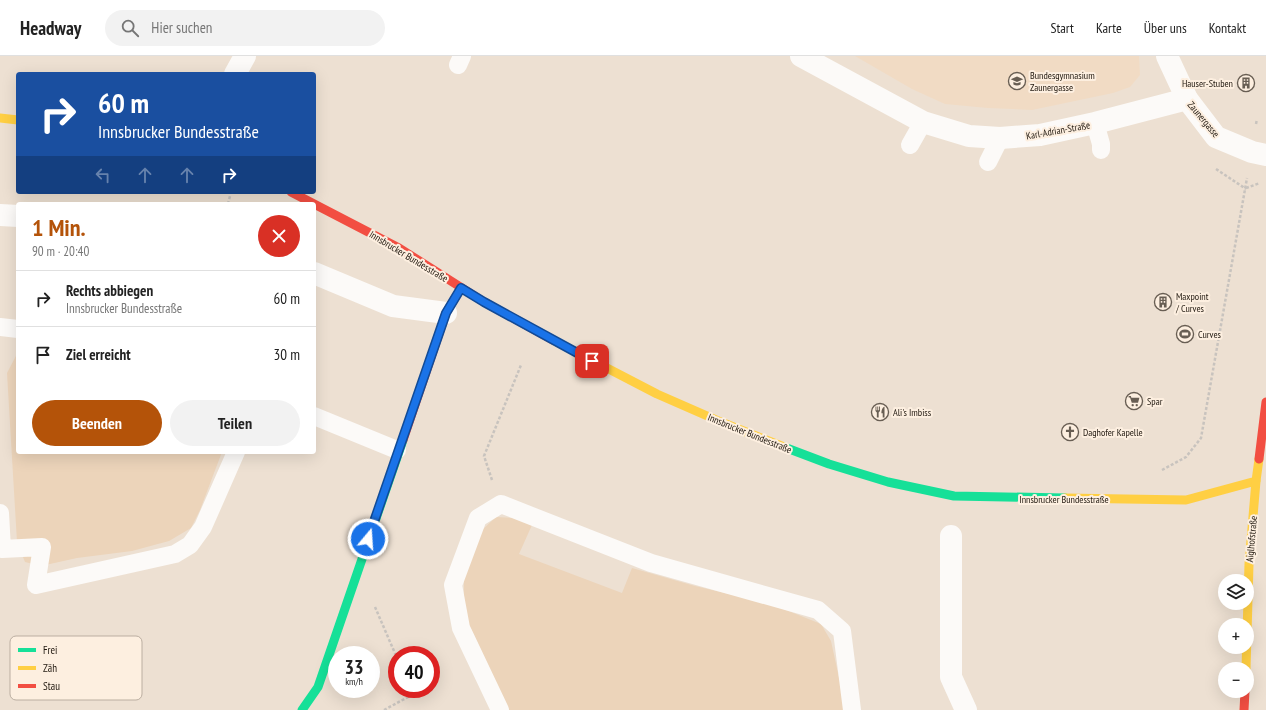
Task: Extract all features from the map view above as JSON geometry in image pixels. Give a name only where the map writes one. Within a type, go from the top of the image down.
[{"type":"main road","points":[[0,118],[16,120]]},
{"type":"main road","name":"Innsbrucker Bundesstraße","points":[[295,194],[312,202]]},
{"type":"main road","name":"Innsbrucker Bundesstraße","points":[[316,204],[399,248],[484,302],[592,361],[657,394],[721,422],[829,464],[888,482],[954,496],[1186,500],[1261,480]]},
{"type":"main road","points":[[302,710],[318,687],[397,450],[446,313],[461,288]]},
{"type":"main road","name":"Aiglhofstraße","points":[[1246,662],[1249,564],[1261,480],[1266,402]]},
{"type":"main road","points":[[1244,710],[1245,698]]},
{"type":"street","points":[[236,72],[245,56]]},
{"type":"street","name":"Karl-Adrian-Straße","points":[[801,56],[923,122],[969,136],[1000,138],[1040,135],[1095,123],[1187,99]]},
{"type":"street","name":"Zaunergasse","points":[[1166,56],[1187,99],[1218,138],[1252,152],[1266,155]]},
{"type":"street","points":[[0,215],[16,216]]},
{"type":"street","points":[[316,274],[393,306],[446,313]]},
{"type":"street","points":[[951,536],[951,677],[966,710]]},
{"type":"lane","points":[[910,145],[923,122]]},
{"type":"lane","points":[[1095,123],[1101,144],[1101,150]]},
{"type":"lane","points":[[988,162],[1000,138]]},
{"type":"lane","points":[[0,327],[16,329]]},
{"type":"lane","points":[[316,417],[397,450]]},
{"type":"lane","points":[[0,513],[2,549],[42,547],[36,585],[175,554],[190,545],[203,527],[235,454]]},
{"type":"lane","points":[[500,710],[461,628],[453,585],[478,518],[501,504],[651,563],[818,610],[842,631],[852,710]]},
{"type":"path","points":[[1215,169],[1246,188]]},
{"type":"path","points":[[1246,188],[1266,180]]},
{"type":"path","points":[[1156,471],[1164,470],[1186,457],[1200,438],[1246,188]]},
{"type":"path","points":[[228,202],[230,196]]},
{"type":"path","points":[[484,456],[522,365]]},
{"type":"path","points":[[353,583],[367,588],[392,646]]},
{"type":"path","points":[[384,710],[406,698]]},
{"type":"shaded area","name":"Bundesgymnasium Zaunergasse","points":[[855,56],[1139,56],[1140,75],[1130,87],[1113,93],[1032,110],[988,108],[945,104],[912,89]]},
{"type":"shaded area","points":[[16,356],[16,454],[221,454],[200,510],[191,528],[169,541],[132,551],[77,558],[41,566],[25,562],[17,542],[7,373]]},
{"type":"shaded area","points":[[496,517],[513,518],[532,525],[519,554],[622,593],[632,568],[695,586],[771,604],[821,624],[831,641],[846,710],[509,710],[466,618],[464,596],[464,574],[481,531]]},
{"type":"traffic: fast","points":[[302,710],[318,687],[403,440]]},
{"type":"traffic: fast","points":[[784,447],[829,464],[888,482],[954,496],[1065,498]]},
{"type":"traffic: slow","points":[[0,118],[16,120]]},
{"type":"traffic: slow","points":[[553,340],[657,394],[784,447]]},
{"type":"traffic: slow","points":[[1065,498],[1186,500],[1256,481],[1259,459]]},
{"type":"traffic: slow","points":[[1246,662],[1249,564],[1256,481]]},
{"type":"traffic: jam","points":[[295,194],[310,202]]},
{"type":"traffic: jam","points":[[316,205],[399,248],[484,302],[553,340]]},
{"type":"traffic: jam","points":[[403,440],[446,313],[461,288]]},
{"type":"traffic: jam","points":[[1259,459],[1266,402]]},
{"type":"traffic: jam","points":[[1244,710],[1245,698]]},
{"type":"place","name":"Bundesgymnasium Zaunergasse","points":[[1017,81]]},
{"type":"place","name":"Hauser-Stuben","points":[[1246,83]]},
{"type":"place","name":"Maxpoint / Curves","points":[[1163,302]]},
{"type":"place","name":"Curves","points":[[1185,334]]},
{"type":"place","name":"Spar","points":[[1134,401]]},
{"type":"place","name":"Ali's Imbiss","points":[[880,412]]},
{"type":"place","name":"Daghofer Kapelle","points":[[1070,432]]},
{"type":"route","points":[[368,539],[397,450],[446,313],[461,288],[592,361]]}]
